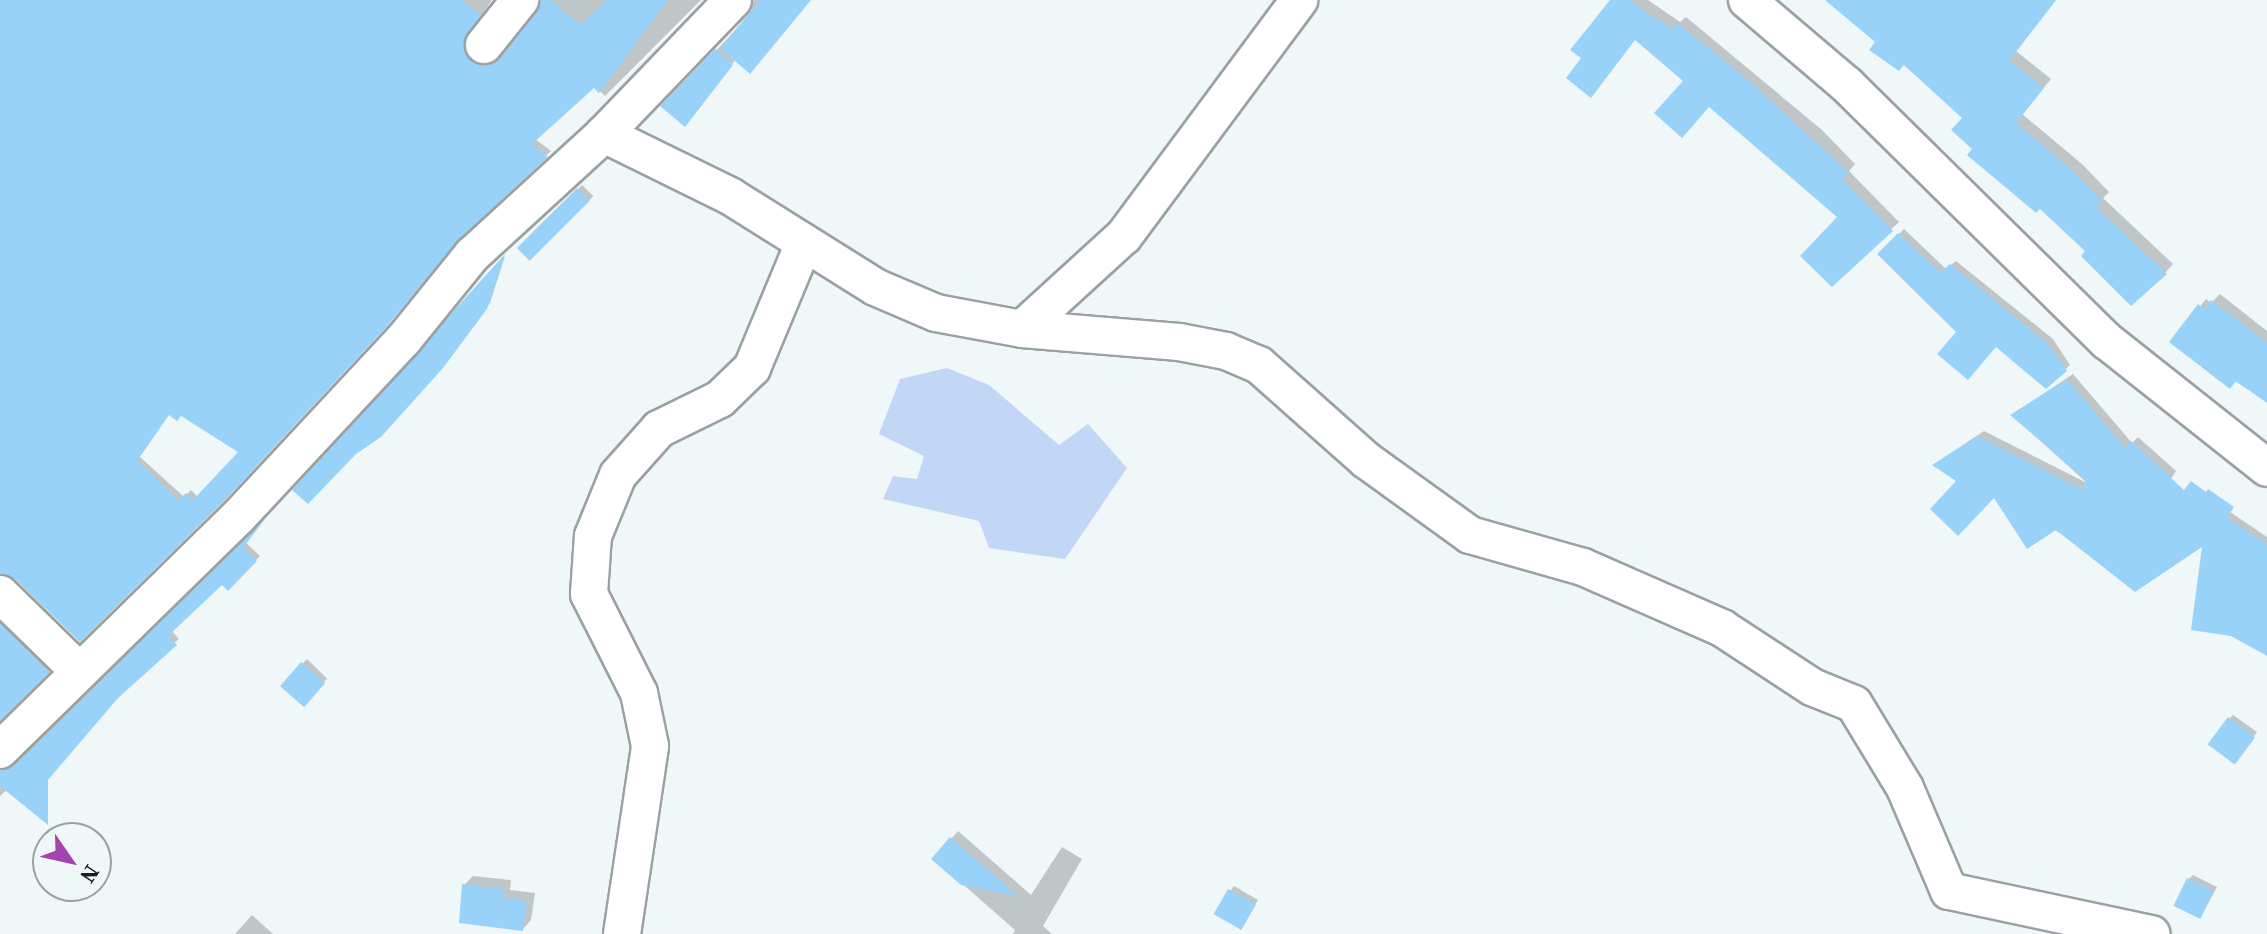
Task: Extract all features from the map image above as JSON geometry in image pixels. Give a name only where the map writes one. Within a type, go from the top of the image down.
[{"type":"street","points":[[484,45],[520,0]]},
{"type":"street","points":[[0,750],[259,495],[404,339],[472,255],[604,134],[733,0]]},
{"type":"street","points":[[1022,329],[1124,236],[1299,0]]},
{"type":"street","points":[[1747,0],[1847,85],[2107,341],[2267,468]]},
{"type":"street","points":[[604,134],[730,196],[875,287],[936,313],[1022,329],[1179,342],[1226,351],[1259,365],[1366,460],[1470,535],[1583,567],[1722,628],[1812,687],[1854,704],[1905,788],[1949,891],[2151,934]]},
{"type":"street","points":[[622,934],[650,746],[639,693],[589,594],[593,536],[618,475],[659,429],[720,399],[752,368],[804,243]]},
{"type":"street","points":[[0,594],[78,670]]},
{"type":"water","points":[[947,368],[989,385],[1059,445],[1088,424],[1127,468],[1065,559],[989,548],[979,521],[883,499],[893,476],[917,479],[924,456],[879,434],[900,379]]},
{"type":"building","points":[[0,0],[462,0],[481,15],[463,43],[470,61],[482,66],[500,58],[536,13],[541,0],[551,0],[580,25],[606,0],[668,0],[599,93],[594,88],[532,144],[548,157],[458,240],[388,325],[224,501],[80,642],[15,579],[0,574]],"holes":[[[169,415],[177,421],[181,416],[238,452],[193,500],[186,493],[178,500],[137,461]]]},
{"type":"building","points":[[760,0],[811,0],[750,74],[720,48]]},
{"type":"building","points":[[1610,0],[1629,0],[1672,29],[1677,23],[1746,78],[1849,173],[1843,180],[1893,231],[1832,287],[1800,256],[1837,217],[1709,107],[1682,138],[1654,113],[1683,81],[1635,40],[1591,98],[1566,78],[1581,58],[1570,50]]},
{"type":"building","points":[[1825,0],[2056,0],[2009,61],[2044,88],[2016,123],[2074,172],[2102,202],[2096,207],[2167,274],[2131,306],[2081,256],[2085,251],[2040,209],[2036,213],[1967,155],[1972,149],[1951,130],[1962,118],[1904,65],[1899,71],[1869,50],[1875,42]]},
{"type":"building","points":[[715,49],[733,65],[685,127],[660,106]]},
{"type":"building","points":[[577,188],[590,201],[530,261],[517,248]]},
{"type":"building","points":[[1898,233],[1940,273],[1950,264],[2048,344],[2067,371],[2046,389],[1996,347],[1968,380],[1937,354],[1956,332],[1877,254]]},
{"type":"building","points":[[505,254],[487,309],[443,368],[381,437],[356,454],[308,504],[292,490]]},
{"type":"building","points":[[2211,300],[2267,343],[2267,403],[2236,381],[2230,389],[2169,342],[2198,304],[2204,309]]},
{"type":"building","points":[[2067,379],[2125,448],[2131,441],[2184,490],[2191,481],[2206,492],[2208,489],[2234,507],[2227,518],[2267,545],[2267,656],[2231,636],[2191,630],[2202,547],[2135,592],[2056,530],[2027,549],[1994,498],[1958,536],[1930,509],[1956,481],[1932,465],[1977,436],[2081,489],[2086,480],[2010,415]]},
{"type":"building","points":[[265,519],[243,548],[257,561],[228,591],[222,585],[168,636],[177,645],[118,698],[48,780],[48,822],[0,786],[0,770],[15,765]]},
{"type":"building","points":[[0,623],[50,672],[0,721]]},
{"type":"building","points":[[301,662],[325,683],[304,707],[280,686]]},
{"type":"building","points":[[2228,717],[2255,737],[2235,765],[2208,744]]},
{"type":"building","points":[[950,837],[1018,896],[961,885],[931,859]]},
{"type":"building","points":[[2187,878],[2214,891],[2200,919],[2173,906]]},
{"type":"building","points":[[462,884],[503,889],[502,898],[527,901],[523,931],[459,923]]},
{"type":"building","points":[[1228,889],[1256,905],[1241,930],[1214,914]]}]
